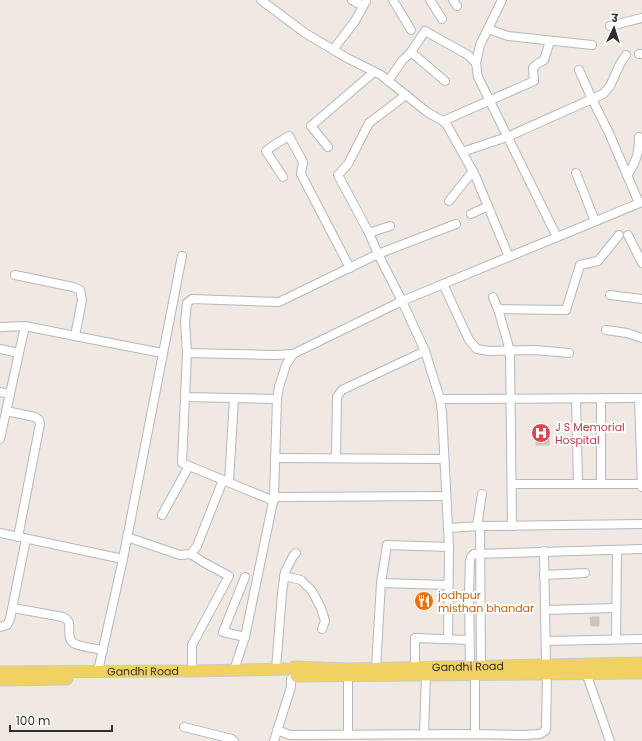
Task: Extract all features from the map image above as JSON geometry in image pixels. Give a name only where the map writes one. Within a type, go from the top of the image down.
[{"type":"main road","name":"Gandhi Road","points":[[0,680],[288,673],[348,668],[415,667],[546,670],[585,669],[642,663]]},
{"type":"main road","name":"Gandhi Road","points":[[0,672],[234,670],[348,676],[426,676],[475,669]]},
{"type":"main road","name":"Gandhi Road","points":[[585,669],[642,674]]},
{"type":"street","points":[[260,0],[304,33],[347,58],[381,75],[427,112],[447,125],[473,171],[509,256]]},
{"type":"street","points":[[333,50],[355,21],[365,4],[352,0]]},
{"type":"street","points":[[393,0],[411,30]]},
{"type":"street","points":[[430,0],[442,19]]},
{"type":"street","points":[[502,0],[480,45],[476,63],[478,77],[557,237]]},
{"type":"street","points":[[610,26],[642,18]]},
{"type":"street","points":[[488,29],[508,36],[592,45]]},
{"type":"street","points":[[388,81],[426,31],[468,55],[476,63]]},
{"type":"street","points":[[443,121],[534,81],[533,68],[544,60],[550,41]]},
{"type":"street","points":[[411,52],[445,81]]},
{"type":"street","points":[[462,152],[507,136],[603,94],[610,86],[620,64],[626,55]]},
{"type":"street","points":[[186,353],[293,354],[402,301],[640,202],[579,70]]},
{"type":"street","points":[[328,147],[311,126],[374,72]]},
{"type":"street","points":[[406,95],[369,124],[348,164],[338,174],[369,233],[425,350],[440,399],[442,412],[449,547],[448,639]]},
{"type":"street","points":[[283,176],[266,151],[289,136],[303,162],[303,166],[300,170],[301,174],[350,268]]},
{"type":"street","points":[[627,175],[634,166],[639,147],[639,137]]},
{"type":"street","points":[[448,201],[473,171]]},
{"type":"street","points":[[576,173],[595,221]]},
{"type":"street","points":[[471,214],[488,206]]},
{"type":"street","points":[[446,496],[274,499],[182,463],[186,322],[187,302],[192,299],[279,302],[378,254],[456,224]]},
{"type":"street","points":[[369,233],[390,226]]},
{"type":"street","points":[[498,309],[566,310],[580,265],[598,261],[619,235]]},
{"type":"street","points":[[628,235],[642,263]]},
{"type":"street","points":[[98,671],[123,559],[162,352],[182,256]]},
{"type":"street","points":[[15,275],[73,287],[80,290],[82,300],[75,336]]},
{"type":"street","points":[[443,284],[469,340],[478,349],[489,351],[535,350],[569,353]]},
{"type":"street","points":[[610,295],[642,299]]},
{"type":"street","points":[[493,297],[510,351],[512,526]]},
{"type":"street","points":[[0,327],[25,326],[162,352]]},
{"type":"street","points":[[0,439],[25,326]]},
{"type":"street","points":[[606,330],[627,333],[642,338]]},
{"type":"street","points":[[0,349],[19,353]]},
{"type":"street","points":[[336,458],[337,397],[342,390],[425,350]]},
{"type":"street","points":[[234,670],[245,637],[274,499],[277,399],[286,365],[293,354]]},
{"type":"street","points":[[0,392],[10,394]]},
{"type":"street","points":[[185,398],[277,399]]},
{"type":"street","points":[[191,554],[198,546],[226,481],[234,398]]},
{"type":"street","points":[[576,398],[578,484]]},
{"type":"street","points":[[601,398],[601,484]]},
{"type":"street","points":[[440,399],[641,398],[642,485],[512,484]]},
{"type":"street","points":[[0,627],[7,625],[13,608],[22,538],[40,424],[39,420],[35,417],[6,411]]},
{"type":"street","points":[[275,458],[444,459]]},
{"type":"street","points":[[162,515],[188,466]]},
{"type":"street","points":[[476,734],[475,669],[480,553],[478,526],[482,494]]},
{"type":"street","points":[[448,528],[478,526],[642,524]]},
{"type":"street","points":[[0,533],[123,559]]},
{"type":"street","points":[[127,537],[180,555],[191,554],[229,576],[192,645],[192,671]]},
{"type":"street","points":[[376,668],[381,583],[387,545],[449,547]]},
{"type":"street","points":[[475,669],[470,640],[469,592],[470,562],[471,557],[474,554],[642,549]]},
{"type":"street","points":[[616,550],[616,639]]},
{"type":"street","points":[[277,730],[290,735],[525,735],[540,734],[546,730],[544,551]]},
{"type":"street","points":[[274,741],[291,687],[288,673],[284,576],[293,556],[296,553]]},
{"type":"street","points":[[544,575],[584,573]]},
{"type":"street","points":[[284,576],[301,580],[312,591],[321,608],[325,621],[322,628]]},
{"type":"street","points":[[245,577],[223,632],[245,637]]},
{"type":"street","points":[[381,583],[448,585]]},
{"type":"street","points":[[13,608],[63,617],[69,622],[71,641],[76,644],[103,650]]},
{"type":"street","points":[[545,610],[616,608]]},
{"type":"street","points":[[415,667],[415,638],[470,640]]},
{"type":"street","points":[[546,641],[642,639]]},
{"type":"street","points":[[585,669],[610,741]]},
{"type":"street","points":[[348,676],[348,734]]},
{"type":"street","points":[[424,734],[426,676]]},
{"type":"street","points":[[184,727],[232,739],[234,741]]},
{"type":"building","points":[[536,428],[550,429],[549,445],[536,445]]},
{"type":"building","points":[[590,617],[599,617],[599,626],[591,626]]},
{"type":"place","name":"J S Memorial Hospital","points":[[541,433]]},
{"type":"place","name":"jodhpur misthan bhandar","points":[[424,601]]}]
